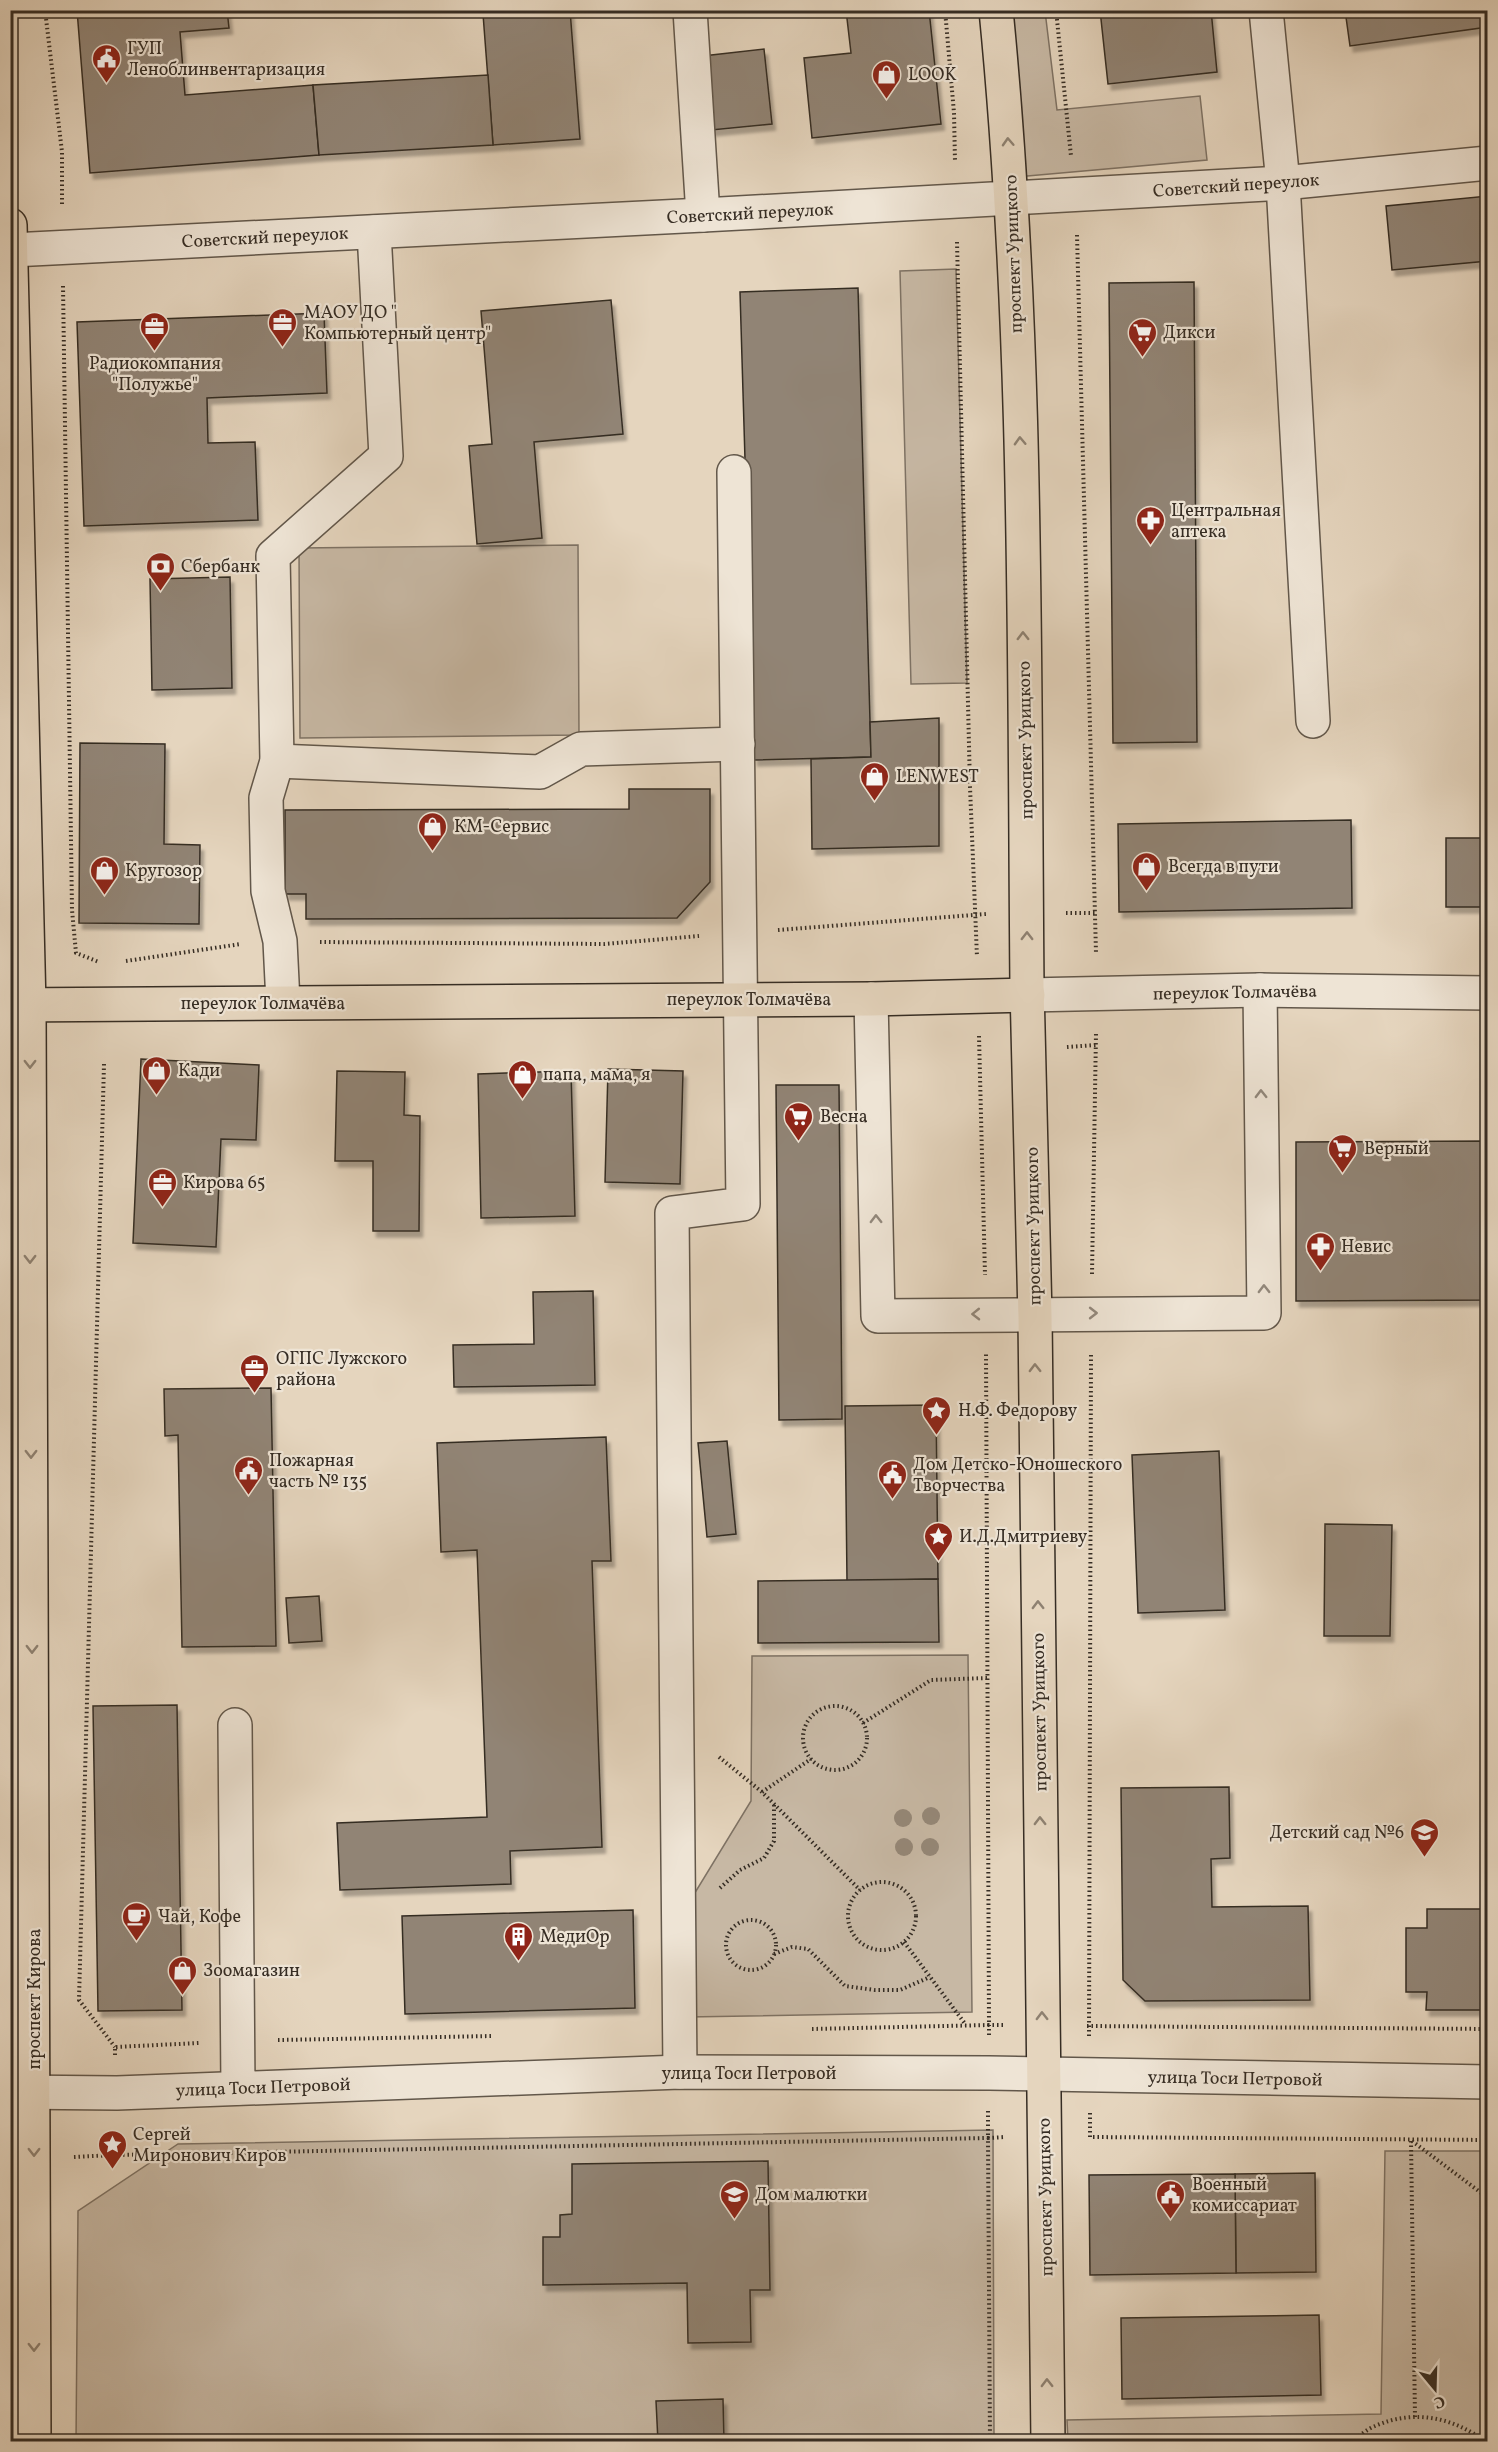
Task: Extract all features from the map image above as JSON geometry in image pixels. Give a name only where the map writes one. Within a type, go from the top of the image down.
[{"type":"main road","name":"проспект Урицкого","points":[[996,10],[1011,198],[1021,467],[1035,1314],[1048,2442]]},
{"type":"main road","name":"проспект Кирова","points":[[11,237],[20,1006],[22,2092],[34,2442]]},
{"type":"main road","name":"переулок Толмачёва","points":[[20,1006],[283,1002],[871,999],[1028,995]]},
{"type":"street","points":[[690,10],[704,216]]},
{"type":"street","points":[[1266,10],[1283,183],[1313,721]]},
{"type":"street","name":"Советский переулок","points":[[11,237],[62,247],[704,216],[1283,183],[1488,163]]},
{"type":"street","points":[[283,1002],[280,941],[268,891],[266,798],[277,761],[273,556],[386,456],[374,232]]},
{"type":"street","points":[[680,2072],[672,1213],[743,1204],[734,472]]},
{"type":"street","points":[[277,761],[540,772],[581,749],[738,744]]},
{"type":"street","points":[[871,999],[878,1316],[1264,1313],[1260,990]]},
{"type":"street","name":"переулок Толмачёва","points":[[1028,995],[1260,990],[1488,993]]},
{"type":"street","points":[[236,1725],[238,2088]]},
{"type":"street","name":"улица Тоси Петровой","points":[[22,2092],[117,2093],[680,2072],[1044,2074],[1488,2082]]},
{"type":"path","points":[[45,10],[62,152],[72,910],[76,953],[105,965]]},
{"type":"path","points":[[1056,10],[1076,194]]},
{"type":"path","points":[[117,963],[256,942],[604,944],[975,914],[1095,913]]},
{"type":"path","points":[[104,1064],[79,2000],[115,2048]]},
{"type":"path","points":[[864,1724],[931,1680],[987,1678]]},
{"type":"path","points":[[829,1706],[844,1707],[855,1713],[864,1724],[867,1734],[866,1746],[859,1760],[846,1768],[831,1770],[817,1765],[807,1754],[802,1739],[806,1724],[816,1712],[829,1706]]},
{"type":"path","points":[[762,1792],[811,1759]]},
{"type":"path","points":[[744,1777],[762,1792],[860,1890]]},
{"type":"path","points":[[719,1889],[740,1870],[764,1858],[774,1841],[774,1805]]},
{"type":"path","points":[[878,1881],[891,1882],[903,1888],[912,1899],[916,1911],[915,1926],[904,1942],[895,1948],[880,1950],[865,1946],[853,1934],[847,1918],[851,1901],[860,1890],[878,1881]]},
{"type":"path","points":[[744,1921],[759,1922],[770,1930],[775,1940],[774,1954],[770,1962],[760,1968],[747,1970],[735,1965],[727,1954],[726,1942],[732,1929],[744,1921]]},
{"type":"path","points":[[718,1936],[726,1942]]},
{"type":"path","points":[[904,1942],[966,2026]]},
{"type":"path","points":[[774,1954],[792,1947],[808,1949],[845,1986],[875,1990],[900,1990],[930,1977]]},
{"type":"path","points":[[114,2155],[988,2138],[990,2442]]},
{"type":"path","points":[[1415,2417],[1412,2141],[1488,2198]]},
{"type":"path","points":[[1352,2442],[1375,2426],[1406,2416],[1438,2417],[1468,2428],[1486,2442]]},
{"type":"shaded area","points":[[997,11],[1045,11],[1057,110],[1200,96],[1207,160],[1015,177]]},
{"type":"shaded area","points":[[956,269],[967,683],[911,684],[900,271]]},
{"type":"shaded area","points":[[578,545],[579,735],[300,738],[299,548]]},
{"type":"shaded area","points":[[968,1655],[972,2012],[687,2017],[685,1909],[751,1801],[752,1656]]},
{"type":"shaded area","points":[[993,2130],[994,2441],[76,2442],[78,2211],[178,2144]]},
{"type":"shaded area","points":[[1385,2151],[1487,2151],[1487,2441],[1068,2441],[1067,2420],[1381,2414]]},
{"type":"building","points":[[77,10],[227,10],[229,28],[180,32],[185,95],[313,85],[319,155],[90,173]]},
{"type":"building","points":[[526,10],[570,10],[580,139],[493,145],[483,14]]},
{"type":"building","points":[[846,10],[929,10],[941,124],[812,138],[804,58],[851,53]]},
{"type":"building","points":[[1100,10],[1211,10],[1217,72],[1108,84]]},
{"type":"building","points":[[1345,10],[1488,10],[1488,27],[1350,46]]},
{"type":"building","points":[[764,49],[772,124],[701,131],[694,57]]},
{"type":"building","points":[[488,75],[493,145],[319,155],[313,85]]},
{"type":"building","points":[[1488,196],[1488,261],[1392,270],[1386,206]]},
{"type":"building","points":[[1194,282],[1197,742],[1113,743],[1109,283]]},
{"type":"building","points":[[858,288],[871,757],[754,760],[740,292]]},
{"type":"building","points":[[611,300],[623,434],[534,442],[542,538],[477,544],[469,446],[492,444],[481,311]]},
{"type":"building","points":[[324,313],[327,393],[207,398],[208,443],[255,442],[258,520],[84,526],[77,322]]},
{"type":"building","points":[[230,577],[232,688],[152,690],[150,579]]},
{"type":"building","name":"LENWEST","points":[[939,718],[939,846],[812,849],[811,759],[871,757],[870,722]]},
{"type":"building","points":[[80,743],[165,744],[164,844],[200,845],[199,924],[79,923]]},
{"type":"building","points":[[629,789],[710,789],[710,882],[677,918],[306,919],[306,894],[285,894],[285,810],[629,809]]},
{"type":"building","points":[[1351,820],[1352,908],[1119,912],[1118,824]]},
{"type":"building","points":[[1446,838],[1488,838],[1488,907],[1446,907]]},
{"type":"building","points":[[141,1059],[259,1065],[256,1140],[221,1139],[216,1247],[133,1243]]},
{"type":"building","points":[[608,1069],[683,1071],[680,1184],[605,1182]]},
{"type":"building","points":[[337,1071],[405,1072],[404,1115],[420,1116],[419,1231],[373,1231],[373,1161],[335,1161]]},
{"type":"building","points":[[571,1071],[575,1216],[481,1218],[478,1074]]},
{"type":"building","points":[[776,1085],[839,1085],[842,1419],[779,1420]]},
{"type":"building","points":[[1488,1141],[1488,1300],[1296,1301],[1296,1142]]},
{"type":"building","points":[[593,1291],[595,1385],[454,1387],[453,1345],[534,1344],[533,1292]]},
{"type":"building","points":[[271,1388],[276,1646],[182,1647],[178,1435],[165,1436],[164,1389]]},
{"type":"building","name":"Дом Детско-Юношеского Творчества","points":[[936,1405],[938,1579],[847,1581],[845,1406]]},
{"type":"building","points":[[606,1437],[611,1561],[592,1561],[602,1847],[510,1851],[511,1884],[340,1890],[337,1823],[487,1817],[477,1550],[441,1552],[437,1443]]},
{"type":"building","points":[[727,1441],[736,1534],[707,1537],[698,1443]]},
{"type":"building","points":[[1219,1451],[1225,1610],[1138,1613],[1132,1455]]},
{"type":"building","points":[[1325,1524],[1392,1525],[1390,1636],[1324,1636]]},
{"type":"building","points":[[938,1579],[939,1642],[758,1643],[758,1581]]},
{"type":"building","points":[[319,1596],[322,1641],[289,1643],[286,1598]]},
{"type":"building","points":[[177,1705],[182,2010],[98,2011],[93,1706]]},
{"type":"building","points":[[1229,1787],[1230,1858],[1211,1859],[1212,1907],[1308,1906],[1310,2000],[1145,2001],[1123,1980],[1121,1788]]},
{"type":"building","points":[[1427,1909],[1488,1909],[1488,2010],[1426,2010],[1427,1992],[1406,1992],[1406,1928],[1427,1928]]},
{"type":"building","name":"МедиОр","points":[[633,1910],[635,2008],[405,2014],[402,1916]]},
{"type":"building","points":[[768,2161],[770,2290],[750,2290],[751,2342],[688,2343],[687,2283],[543,2285],[543,2237],[560,2237],[560,2215],[572,2214],[572,2164]]},
{"type":"building","points":[[1315,2173],[1316,2272],[1236,2273],[1235,2174]]},
{"type":"building","points":[[1235,2174],[1236,2273],[1090,2275],[1089,2175]]},
{"type":"building","points":[[1319,2315],[1321,2395],[1122,2399],[1121,2318]]},
{"type":"building","points":[[723,2399],[724,2442],[658,2442],[656,2401]]},
{"type":"building","points":[[344,2435],[590,2435],[590,2442],[344,2442]]},
{"type":"place","name":"ГУП Леноблинвентаризация","points":[[106,84]]},
{"type":"place","name":"LOOK","points":[[887,100]]},
{"type":"place","name":"МАОУ ДО \" Компьютерный центр\"","points":[[283,348]]},
{"type":"place","name":"Радиокомпания \"Полужье\"","points":[[155,352]]},
{"type":"place","name":"Дикси","points":[[1142,358]]},
{"type":"place","name":"Центральная аптека","points":[[1150,546]]},
{"type":"place","name":"Сбербанк","points":[[160,592]]},
{"type":"place","name":"LENWEST","points":[[875,802]]},
{"type":"place","name":"КМ-Сервис","points":[[433,852]]},
{"type":"place","name":"Всегда в пути","points":[[1147,892]]},
{"type":"place","name":"Кругозор","points":[[104,896]]},
{"type":"place","name":"Кади","points":[[157,1096]]},
{"type":"place","name":"папа, мама, я","points":[[522,1100]]},
{"type":"place","name":"Весна","points":[[799,1142]]},
{"type":"place","name":"Верный","points":[[1343,1174]]},
{"type":"place","name":"Кирова 65","points":[[162,1208]]},
{"type":"place","name":"Невис","points":[[1320,1272]]},
{"type":"place","name":"ОГПС Лужского района","points":[[255,1394]]},
{"type":"place","name":"Н.Ф. Федорову","points":[[937,1436]]},
{"type":"place","name":"Пожарная часть № 135","points":[[248,1496]]},
{"type":"place","name":"Дом Детско-Юношеского Творчества","points":[[892,1500]]},
{"type":"place","name":"И.Д.Дмитриеву","points":[[938,1562]]},
{"type":"place","name":"Детский сад №6","points":[[1425,1858]]},
{"type":"place","name":"Чай, Кофе","points":[[137,1942]]},
{"type":"place","name":"МедиОр","points":[[519,1962]]},
{"type":"place","name":"Зоомагазин","points":[[182,1996]]},
{"type":"place","name":"Сергей Миронович Киров","points":[[112,2170]]},
{"type":"place","name":"Дом малютки","points":[[734,2220]]},
{"type":"place","name":"Военный комиссариат","points":[[1171,2220]]}]
